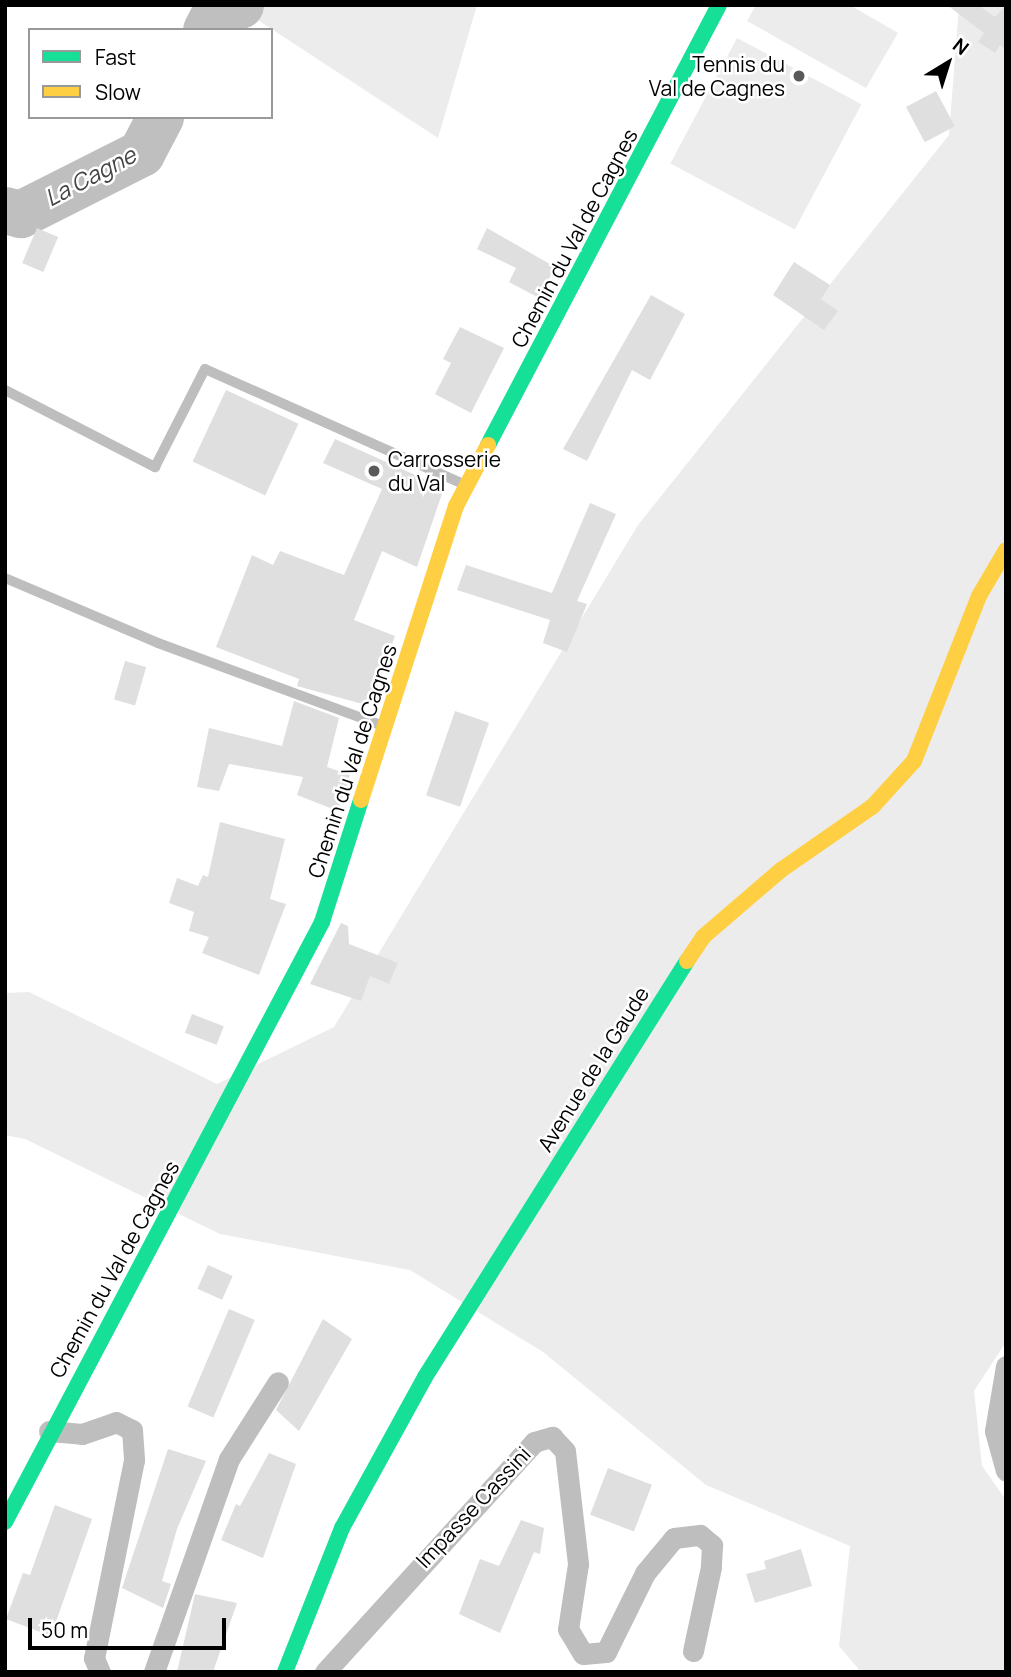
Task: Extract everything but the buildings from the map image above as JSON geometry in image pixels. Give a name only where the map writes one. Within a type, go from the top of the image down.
[{"type":"street","name":"Chemin du Val de Cagnes","points":[[5,1522],[49,1431],[322,922],[385,726],[468,485],[719,5]]},
{"type":"street","name":"Avenue de la Gaude","points":[[285,1672],[342,1528],[425,1377],[662,1000],[703,937],[781,870],[873,806],[915,761],[979,596],[1006,550]]},
{"type":"street","points":[[1006,1366],[995,1432],[1006,1471]]},
{"type":"street","points":[[154,1672],[229,1459],[278,1382]]},
{"type":"street","points":[[49,1431],[82,1434],[116,1422],[132,1430],[134,1460],[94,1658],[100,1672]]},
{"type":"street","name":"Impasse Cassini","points":[[325,1672],[534,1442],[552,1437],[565,1451],[578,1564],[568,1629],[583,1654],[606,1652],[645,1573],[674,1538],[700,1535],[712,1545],[711,1567],[693,1651]]},
{"type":"lane","points":[[5,390],[155,467],[205,369],[468,485]]},
{"type":"lane","points":[[5,578],[158,643],[385,726]]},
{"type":"shaded area","points":[[235,5],[477,5],[438,138]]},
{"type":"shaded area","points":[[756,5],[850,5],[898,33],[866,88],[747,21]]},
{"type":"shaded area","points":[[959,5],[1006,5],[1006,1342],[974,1391],[982,1466],[1006,1500],[1006,1672],[861,1672],[839,1646],[850,1546],[706,1485],[543,1352],[410,1270],[220,1234],[25,1139],[5,1135],[5,993],[29,992],[217,1084],[334,1027],[638,525],[949,135]]},
{"type":"shaded area","points":[[737,38],[861,104],[795,230],[670,163]]},
{"type":"waterway","name":"La Cagne","points":[[207,28],[215,12],[240,5]]},
{"type":"waterway","name":"La Cagne","points":[[5,210],[20,214],[141,153],[159,119]]},
{"type":"traffic: fast","points":[[488,445],[719,5]]},
{"type":"traffic: fast","points":[[5,1522],[322,922],[361,800]]},
{"type":"traffic: fast","points":[[285,1672],[342,1528],[425,1377],[687,961]]},
{"type":"traffic: slow","points":[[361,800],[456,506],[488,445]]},
{"type":"traffic: slow","points":[[687,961],[703,937],[781,870],[873,806],[914,761],[979,596],[1006,550]]},
{"type":"place","name":"Tennis du Val de Cagnes","points":[[799,76]]},
{"type":"place","name":"Carrosserie du Val","points":[[374,471]]}]
